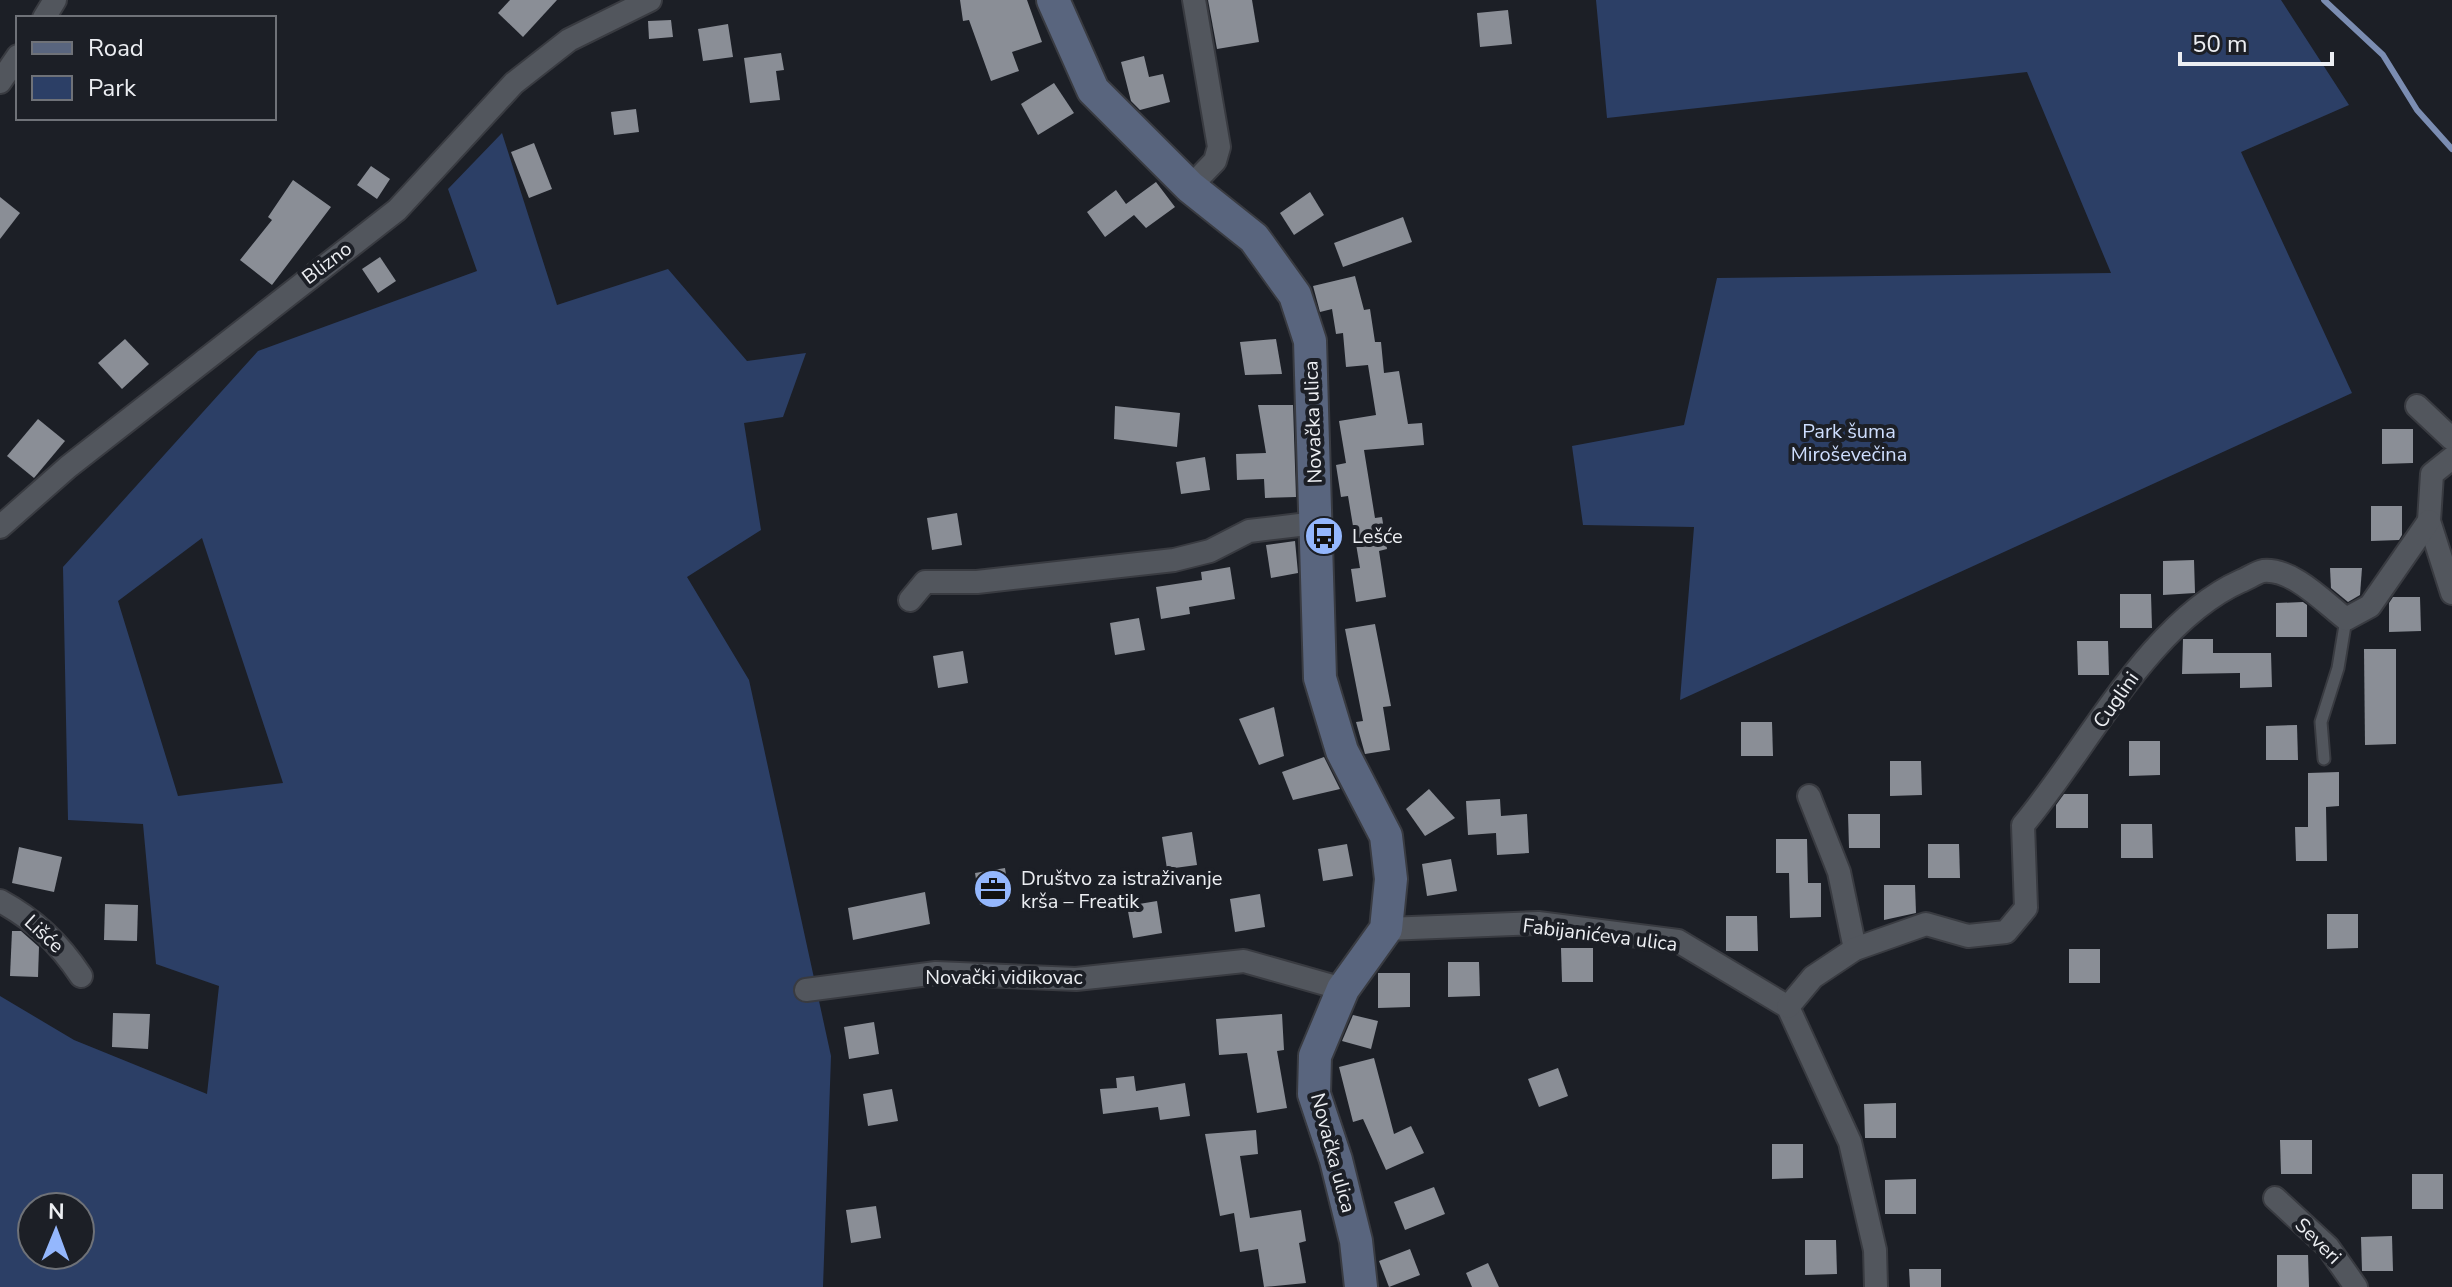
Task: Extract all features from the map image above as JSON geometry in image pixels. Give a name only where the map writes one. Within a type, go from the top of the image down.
[{"type":"street","name":"Blizno","points":[[0,527],[68,467],[397,210],[514,83],[569,40],[650,0]]},
{"type":"street","name":"Novačka ulica","points":[[1053,0],[1093,90],[1190,187],[1254,238],[1295,295],[1310,341],[1320,678],[1342,751],[1386,836],[1391,879],[1386,929],[1343,989],[1315,1056],[1314,1094],[1349,1214],[1361,1287]]},
{"type":"street","points":[[1190,187],[1215,161],[1219,147],[1194,0]]},
{"type":"street","points":[[0,82],[16,59]]},
{"type":"street","points":[[2417,406],[2452,439]]},
{"type":"street","points":[[2452,458],[2432,474],[2429,521],[2452,593]]},
{"type":"street","points":[[2346,619],[2370,606],[2429,521]]},
{"type":"street","points":[[910,600],[925,582],[977,582],[1174,560],[1210,551],[1249,531],[1316,523]]},
{"type":"street","name":"Cuglini","points":[[1788,1007],[1813,977],[1855,949],[1926,924],[1968,936],[2006,932],[2026,908],[2023,825],[2055,788],[2143,661],[2226,588],[2264,571],[2292,578],[2346,619]]},
{"type":"street","points":[[1809,796],[1839,872],[1855,949]]},
{"type":"street","name":"Lišće","points":[[0,901],[25,915],[61,946],[81,976]]},
{"type":"street","name":"Fabijanićeva ulica","points":[[1386,929],[1538,923],[1678,941],[1788,1007]]},
{"type":"street","name":"Novački vidikovac","points":[[806,990],[936,973],[1076,979],[1244,961],[1343,989]]},
{"type":"street","points":[[1788,1007],[1850,1142],[1875,1250],[1876,1287]]},
{"type":"street","name":"Severi","points":[[2275,1198],[2328,1247],[2356,1287]]},
{"type":"lane","points":[[2324,759],[2321,722],[2338,668],[2346,619]]},
{"type":"green space","name":"Park šuma Miroševečina","points":[[1596,0],[2281,0],[2349,105],[2241,152],[2352,393],[1680,700],[1694,527],[1583,525],[1572,446],[1684,425],[1717,278],[2111,273],[2027,72],[1607,118]]},
{"type":"green space","points":[[502,133],[557,305],[668,269],[747,361],[806,353],[783,417],[744,423],[761,530],[687,577],[749,680],[831,1056],[823,1287],[0,1287],[0,996],[74,1040],[207,1094],[219,986],[156,964],[143,824],[68,820],[63,567],[258,351],[477,271],[448,189]],"holes":[[[202,538],[283,783],[178,796],[118,601]]]},
{"type":"building","points":[[510,0],[557,0],[523,37],[498,13]]},
{"type":"building","points":[[960,0],[1027,0],[1042,42],[1012,52],[1019,71],[991,81],[969,20],[963,21]]},
{"type":"building","points":[[1208,0],[1252,0],[1259,42],[1217,49]]},
{"type":"building","points":[[1508,10],[1512,44],[1480,47],[1477,13]]},
{"type":"building","points":[[671,20],[673,37],[649,39],[648,21]]},
{"type":"building","points":[[728,24],[733,57],[703,61],[698,29]]},
{"type":"building","points":[[781,53],[784,70],[776,71],[780,100],[750,103],[744,58]]},
{"type":"building","points":[[1144,56],[1149,77],[1163,74],[1170,102],[1140,110],[1131,101],[1121,62]]},
{"type":"building","points":[[1054,83],[1074,113],[1038,135],[1021,104]]},
{"type":"building","points":[[636,109],[639,132],[614,135],[611,112]]},
{"type":"building","points":[[534,143],[552,189],[529,198],[511,152]]},
{"type":"building","points":[[371,166],[390,179],[377,199],[357,185]]},
{"type":"building","points":[[293,180],[331,207],[272,285],[240,260],[272,220],[268,217]]},
{"type":"building","points":[[1156,182],[1175,207],[1146,228],[1134,215],[1105,237],[1087,212],[1116,190],[1126,204]]},
{"type":"building","points":[[1310,192],[1324,215],[1294,235],[1280,213]]},
{"type":"building","points":[[0,197],[20,213],[0,239]]},
{"type":"building","points":[[1403,217],[1412,242],[1343,267],[1334,243]]},
{"type":"building","points":[[380,257],[396,281],[378,293],[362,269]]},
{"type":"building","points":[[1355,276],[1364,310],[1370,309],[1375,342],[1381,342],[1384,373],[1399,371],[1408,424],[1422,423],[1424,445],[1364,450],[1375,518],[1382,517],[1387,549],[1379,551],[1386,597],[1356,602],[1351,569],[1360,568],[1348,496],[1341,497],[1336,465],[1346,463],[1339,421],[1376,415],[1368,365],[1346,367],[1343,333],[1336,334],[1332,309],[1320,312],[1313,286]]},
{"type":"building","points":[[125,339],[149,364],[122,389],[98,363]]},
{"type":"building","points":[[1276,339],[1282,374],[1245,375],[1240,342]]},
{"type":"building","points":[[1258,405],[1293,405],[1296,497],[1265,498],[1264,479],[1237,480],[1236,454],[1266,453]]},
{"type":"building","points":[[1115,406],[1180,413],[1177,447],[1114,439]]},
{"type":"building","points":[[38,419],[65,441],[34,478],[7,456]]},
{"type":"building","points":[[2382,429],[2413,429],[2413,463],[2382,464]]},
{"type":"building","points":[[1205,457],[1210,490],[1181,494],[1176,462]]},
{"type":"building","points":[[2371,506],[2402,506],[2402,535],[2399,540],[2371,541]]},
{"type":"building","points":[[957,513],[962,545],[932,550],[927,518]]},
{"type":"building","points":[[1295,541],[1298,573],[1271,578],[1266,545]]},
{"type":"building","points":[[2194,560],[2195,593],[2163,595],[2163,561]]},
{"type":"building","points":[[1230,567],[1235,599],[1189,607],[1190,614],[1161,619],[1156,587],[1202,580],[1201,572]]},
{"type":"building","points":[[2330,568],[2362,568],[2360,595],[2348,602],[2331,588]]},
{"type":"building","points":[[2120,594],[2151,594],[2152,628],[2120,628]]},
{"type":"building","points":[[2393,597],[2420,597],[2421,631],[2389,632],[2389,603]]},
{"type":"building","points":[[2303,602],[2307,605],[2307,637],[2276,637],[2276,603]]},
{"type":"building","points":[[1139,618],[1145,650],[1115,655],[1110,623]]},
{"type":"building","points":[[1375,624],[1391,706],[1383,707],[1390,750],[1365,754],[1356,722],[1363,721],[1345,629]]},
{"type":"building","points":[[2183,639],[2213,639],[2213,653],[2271,653],[2272,687],[2240,688],[2240,673],[2182,674]]},
{"type":"building","points":[[2077,641],[2108,641],[2109,675],[2078,675]]},
{"type":"building","points":[[2364,649],[2396,649],[2396,744],[2365,745]]},
{"type":"building","points":[[963,651],[968,683],[938,688],[933,656]]},
{"type":"building","points":[[1274,707],[1284,756],[1259,765],[1239,719]]},
{"type":"building","points":[[1741,722],[1772,722],[1773,756],[1741,756]]},
{"type":"building","points":[[2297,725],[2298,760],[2266,760],[2266,726]]},
{"type":"building","points":[[2129,741],[2160,741],[2160,775],[2129,776]]},
{"type":"building","points":[[1324,757],[1340,789],[1293,800],[1282,772]]},
{"type":"building","points":[[1890,761],[1921,761],[1922,795],[1890,796]]},
{"type":"building","points":[[2339,772],[2339,806],[2326,807],[2327,861],[2296,861],[2295,827],[2308,827],[2308,773]]},
{"type":"building","points":[[1429,789],[1455,818],[1425,836],[1406,809]]},
{"type":"building","points":[[2064,794],[2088,794],[2088,828],[2056,828],[2056,805]]},
{"type":"building","points":[[1500,799],[1501,816],[1527,814],[1529,853],[1497,855],[1496,833],[1468,835],[1466,801]]},
{"type":"building","points":[[1848,814],[1880,814],[1880,848],[1849,848]]},
{"type":"building","points":[[2121,824],[2152,824],[2153,858],[2121,858]]},
{"type":"building","points":[[1192,832],[1197,865],[1167,869],[1162,837]]},
{"type":"building","points":[[1776,839],[1807,839],[1808,883],[1821,883],[1821,917],[1790,918],[1789,873],[1776,873]]},
{"type":"building","points":[[1347,844],[1353,876],[1323,881],[1318,849]]},
{"type":"building","points":[[1928,844],[1959,844],[1960,878],[1928,878]]},
{"type":"building","points":[[19,847],[62,857],[54,892],[12,883]]},
{"type":"building","points":[[1451,859],[1457,891],[1427,896],[1422,864]]},
{"type":"building","points":[[1005,868],[1010,901],[980,905],[975,873]]},
{"type":"building","points":[[1884,885],[1915,885],[1916,913],[1884,920]]},
{"type":"building","points":[[925,892],[930,924],[853,940],[848,908]]},
{"type":"building","points":[[1260,894],[1265,927],[1235,932],[1230,899]]},
{"type":"building","points":[[1157,901],[1162,933],[1133,938],[1127,906]]},
{"type":"building","points":[[105,904],[138,905],[137,941],[104,940]]},
{"type":"building","points":[[2327,914],[2358,914],[2358,948],[2327,949]]},
{"type":"building","points":[[1726,916],[1757,916],[1758,951],[1726,951]]},
{"type":"building","points":[[12,931],[21,931],[39,947],[38,977],[10,976]]},
{"type":"building","points":[[1561,948],[1593,948],[1593,982],[1562,982]]},
{"type":"building","points":[[2069,949],[2100,949],[2100,983],[2069,983]]},
{"type":"building","points":[[1448,962],[1479,962],[1480,996],[1448,997]]},
{"type":"building","points":[[1378,973],[1410,973],[1410,1007],[1378,1008]]},
{"type":"building","points":[[113,1013],[150,1014],[148,1049],[112,1047]]},
{"type":"building","points":[[1282,1014],[1284,1050],[1277,1051],[1287,1108],[1257,1113],[1247,1053],[1219,1055],[1216,1019]]},
{"type":"building","points":[[1353,1015],[1378,1021],[1371,1049],[1342,1041]]},
{"type":"building","points":[[874,1022],[879,1054],[849,1059],[844,1027]]},
{"type":"building","points":[[1374,1058],[1394,1134],[1411,1126],[1424,1153],[1386,1170],[1363,1119],[1353,1122],[1339,1067]]},
{"type":"building","points":[[1558,1068],[1568,1096],[1539,1107],[1528,1079]]},
{"type":"building","points":[[1134,1076],[1136,1091],[1185,1083],[1190,1116],[1160,1120],[1158,1107],[1103,1114],[1100,1089],[1117,1088],[1116,1078]]},
{"type":"building","points":[[892,1089],[898,1121],[868,1126],[863,1094]]},
{"type":"building","points":[[1896,1103],[1896,1138],[1865,1138],[1864,1104]]},
{"type":"building","points":[[1256,1130],[1258,1154],[1240,1156],[1250,1218],[1301,1210],[1306,1241],[1299,1243],[1306,1283],[1264,1287],[1258,1249],[1240,1252],[1234,1213],[1220,1216],[1205,1134]]},
{"type":"building","points":[[2280,1140],[2312,1140],[2312,1174],[2281,1174]]},
{"type":"building","points":[[1772,1144],[1803,1144],[1803,1178],[1772,1179]]},
{"type":"building","points":[[2412,1174],[2443,1174],[2443,1209],[2412,1209]]},
{"type":"building","points":[[1916,1179],[1916,1214],[1885,1214],[1885,1180]]},
{"type":"building","points":[[1434,1187],[1445,1214],[1405,1230],[1394,1202]]},
{"type":"building","points":[[876,1206],[881,1238],[851,1243],[846,1210]]},
{"type":"building","points":[[2392,1236],[2393,1271],[2362,1271],[2361,1237]]},
{"type":"building","points":[[1805,1240],[1836,1240],[1837,1274],[1805,1275]]},
{"type":"building","points":[[1410,1249],[1420,1275],[1389,1287],[1379,1261]]},
{"type":"building","points":[[2277,1255],[2308,1255],[2309,1287],[2277,1287]]},
{"type":"building","points":[[1488,1263],[1499,1287],[1472,1287],[1466,1273]]},
{"type":"building","points":[[1909,1269],[1941,1269],[1941,1287],[1910,1287]]},
{"type":"waterway","points":[[2324,0],[2383,55],[2417,110],[2452,149]]},
{"type":"place","name":"Lešće","points":[[1324,536]]},
{"type":"place","name":"Društvo za istraživanje krša – Freatik","points":[[993,889]]}]
